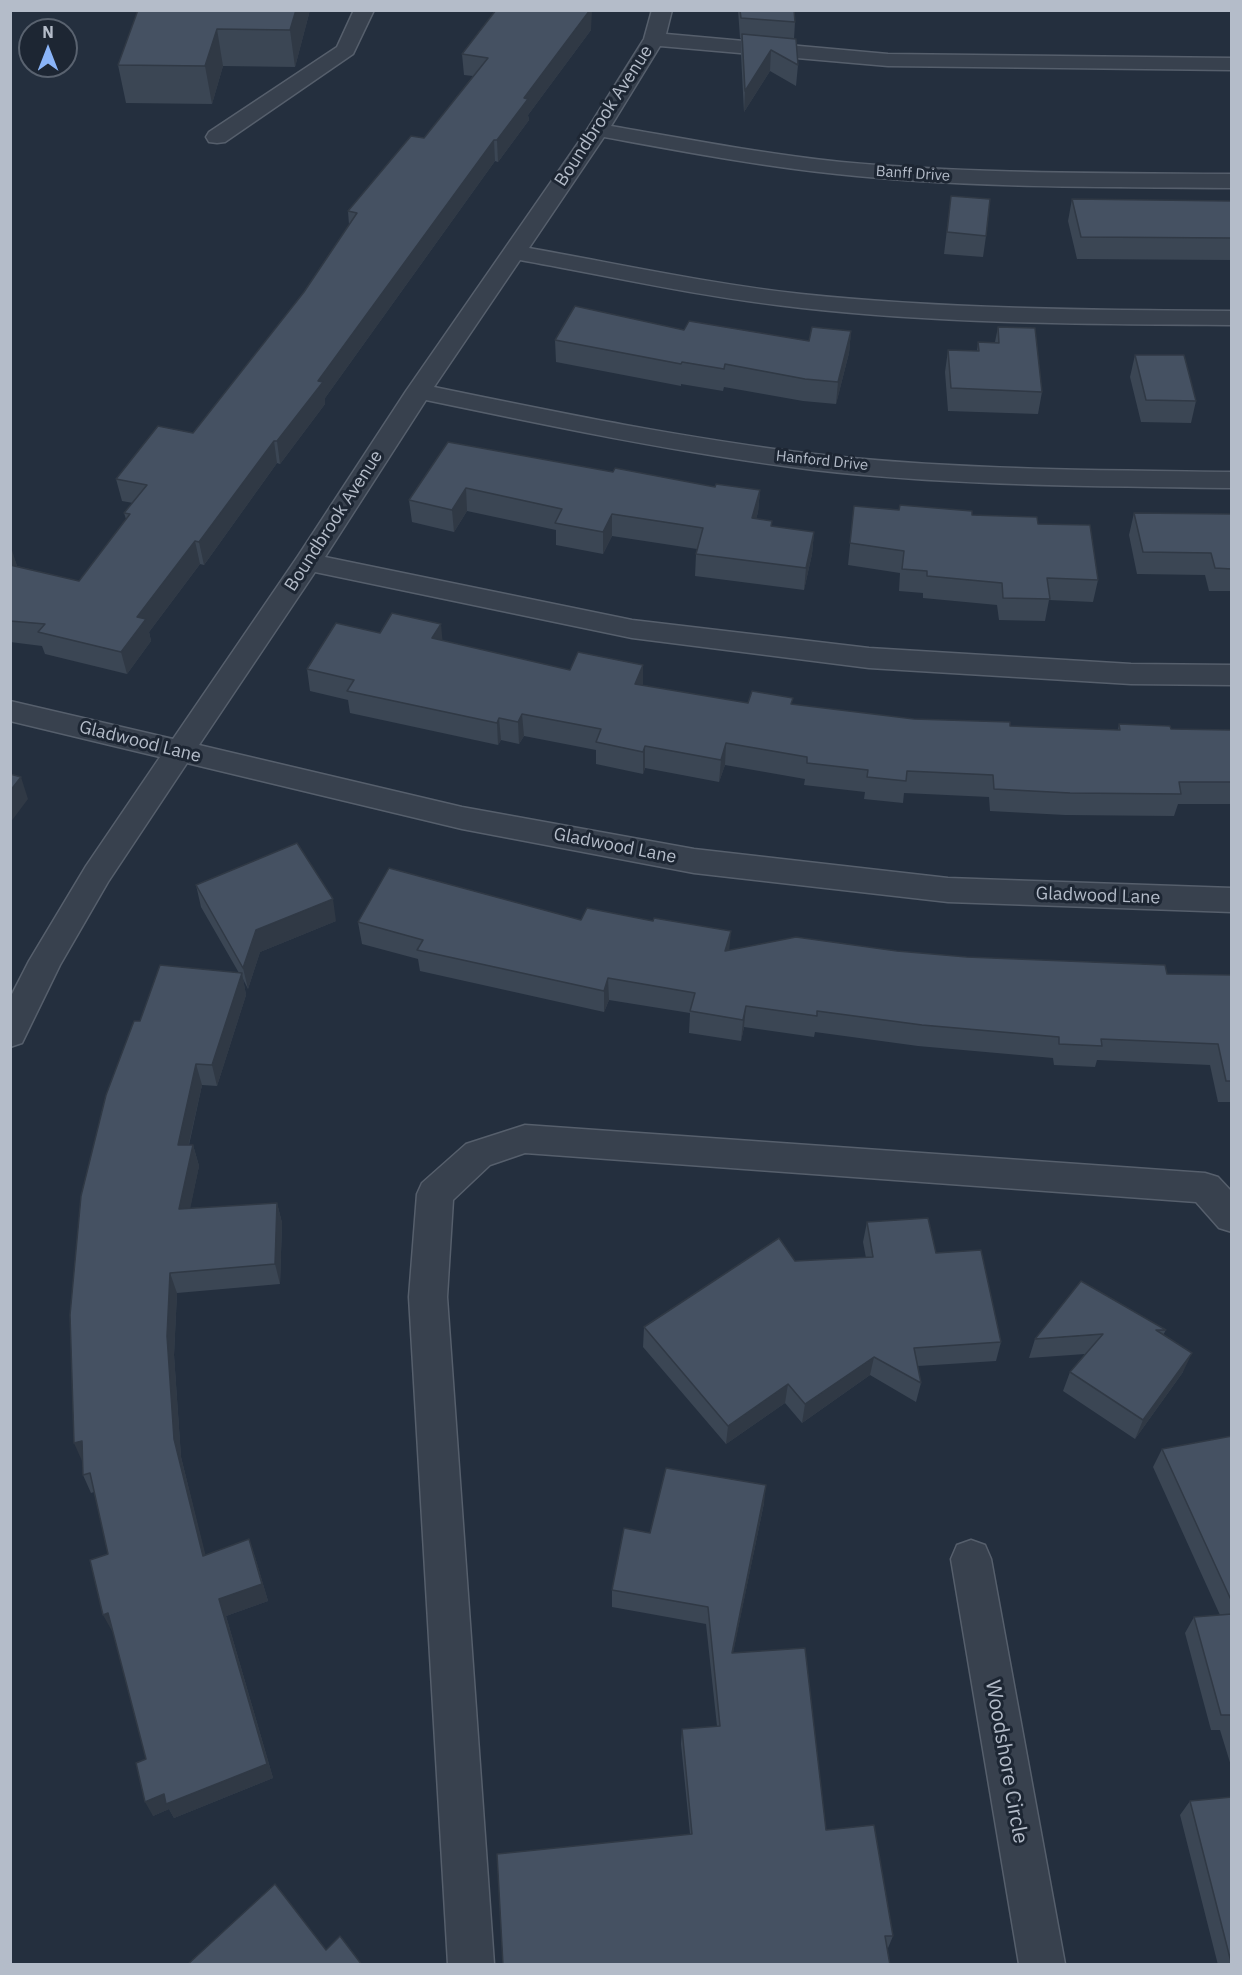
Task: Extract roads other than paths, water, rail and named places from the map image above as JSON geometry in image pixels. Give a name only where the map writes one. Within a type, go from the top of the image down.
[{"type":"street","points":[[217,136],[346,50],[363,10]]},
{"type":"street","name":"Boundbrook Avenue","points":[[10,1034],[45,961],[97,874],[181,753],[419,391],[598,130],[654,39],[662,10]]},
{"type":"street","points":[[654,39],[888,60],[1232,64]]},
{"type":"street","name":"Banff Drive","points":[[598,130],[764,158],[870,171],[1031,179],[1232,181]]},
{"type":"street","points":[[514,252],[736,291],[840,304],[1059,316],[1232,318]]},
{"type":"street","name":"Hanford Drive","points":[[419,391],[630,434],[815,462],[1000,477],[1232,480]]},
{"type":"street","points":[[308,562],[633,629],[857,657],[1131,674],[1232,675]]},
{"type":"street","name":"Gladwood Lane","points":[[10,711],[462,818],[694,861],[948,890],[1232,900]]},
{"type":"street","points":[[471,1965],[428,1297],[435,1194],[478,1154],[525,1139],[1205,1188],[1232,1217]]},
{"type":"street","name":"Woodshore Circle","points":[[971,1559],[1042,1965]]}]
